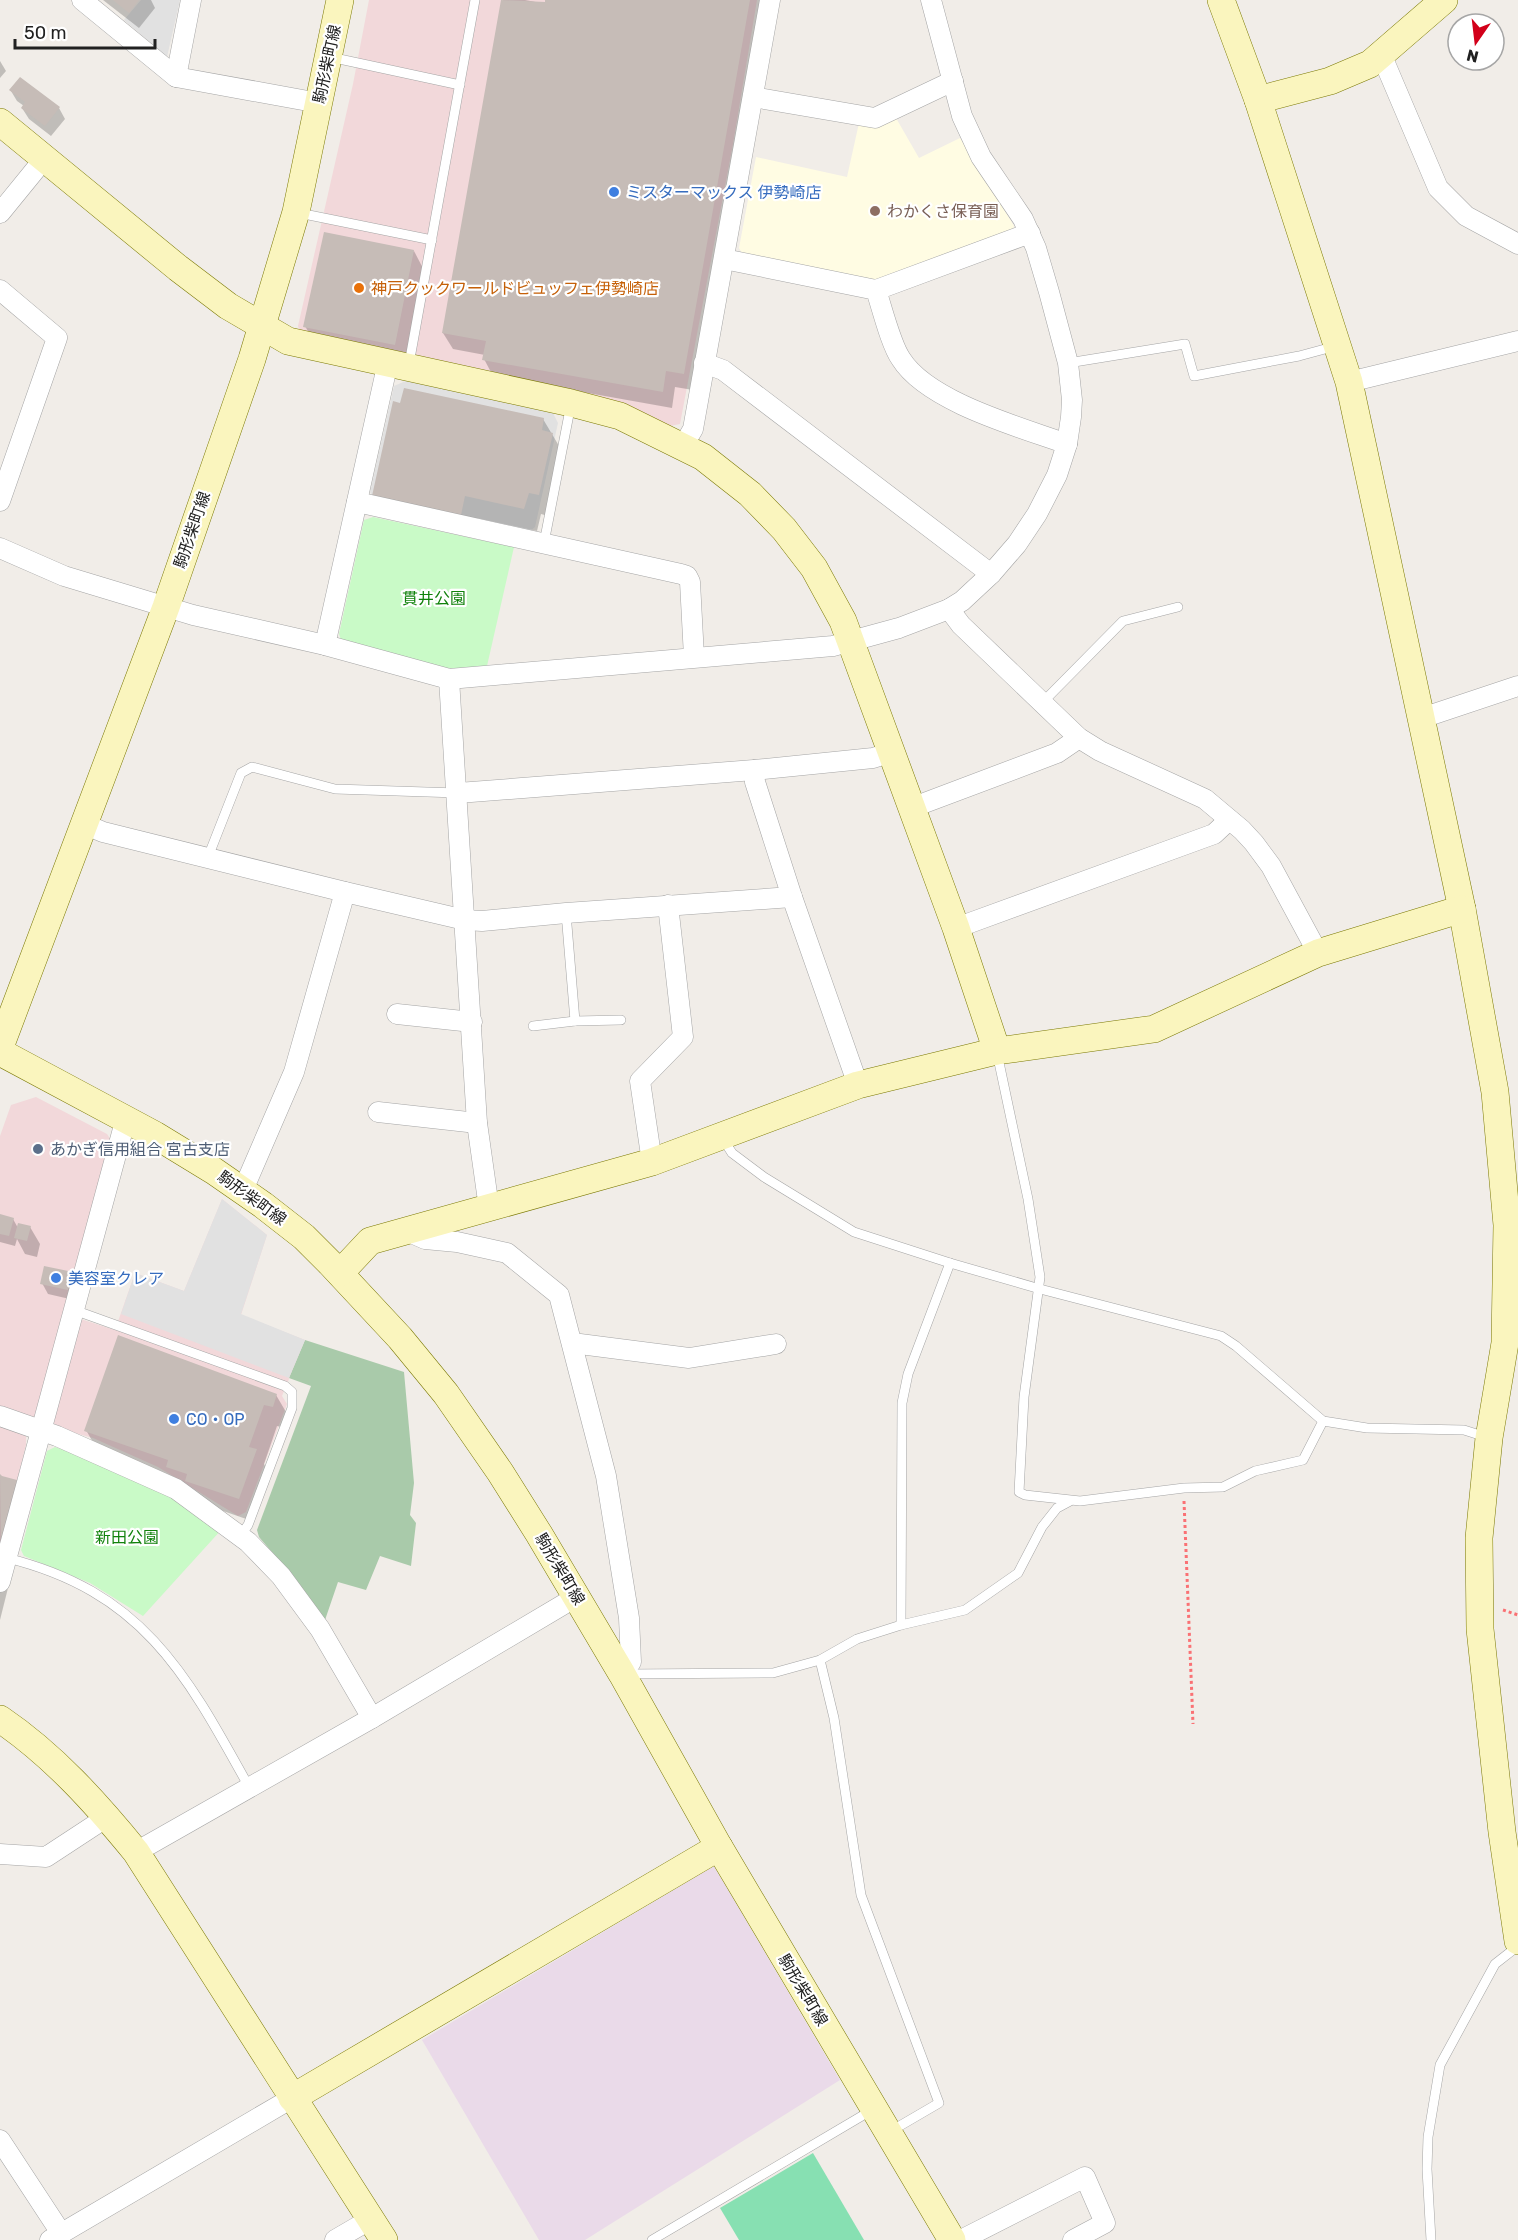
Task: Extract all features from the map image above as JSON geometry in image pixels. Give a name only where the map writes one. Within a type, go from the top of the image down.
[{"type":"street","points":[[82,0],[176,77],[319,103]]},
{"type":"street","points":[[176,77],[191,0]]},
{"type":"street","name":"駒形柴町線","points":[[0,1047],[165,607],[236,408],[296,212],[340,0]]},
{"type":"street","points":[[683,446],[693,429],[770,0]]},
{"type":"street","points":[[0,548],[64,576],[165,607],[325,645],[449,679],[833,646],[899,628],[949,609],[962,601],[991,574],[1017,544],[1038,514],[1058,475],[1067,444],[1072,400],[1068,363],[1030,233],[981,157],[968,132],[932,0]]},
{"type":"street","points":[[1221,0],[1258,100],[1349,382],[1422,718],[1495,1092],[1512,1225],[1504,1343],[1489,1438],[1479,1538],[1480,1629],[1507,1836],[1518,1944]]},
{"type":"street","points":[[1258,100],[1330,81],[1370,64],[1444,0]]},
{"type":"street","points":[[1381,54],[1438,188],[1466,216],[1518,244]]},
{"type":"street","points":[[753,97],[875,118],[953,81]]},
{"type":"street","points":[[0,122],[178,268],[228,306],[288,341],[571,403],[620,416],[703,457],[758,502],[800,548],[828,591],[852,641],[956,928],[996,1051]]},
{"type":"street","points":[[0,213],[44,159]]},
{"type":"street","points":[[1497,231],[1518,224]]},
{"type":"street","points":[[724,259],[876,290],[1030,233]]},
{"type":"street","points":[[0,290],[57,338],[0,501]]},
{"type":"street","points":[[876,290],[900,358],[916,378],[960,404],[1067,444]]},
{"type":"street","points":[[1349,382],[1518,341]]},
{"type":"street","points":[[704,363],[723,370],[991,574]]},
{"type":"street","points":[[325,645],[357,502],[398,365]]},
{"type":"street","points":[[357,502],[687,576],[690,582],[694,657]]},
{"type":"street","points":[[949,609],[961,625],[1079,738],[1100,751],[1205,799],[1254,843],[1271,866],[1318,953]]},
{"type":"street","points":[[449,679],[458,793],[477,1123],[489,1208]]},
{"type":"street","points":[[1422,718],[1518,686]]},
{"type":"street","points":[[912,808],[1057,753],[1079,738]]},
{"type":"street","points":[[458,793],[754,770],[873,758],[892,752]]},
{"type":"street","points":[[754,770],[755,782],[792,897],[858,1085]]},
{"type":"street","points":[[956,928],[1215,834],[1229,820]]},
{"type":"street","points":[[84,824],[103,832],[465,920],[482,921],[792,897]]},
{"type":"street","points":[[243,1190],[294,1072],[345,892]]},
{"type":"street","points":[[652,1162],[640,1081],[683,1037],[668,905]]},
{"type":"street","points":[[340,1273],[370,1241],[652,1162],[858,1085],[996,1051],[1155,1029],[1318,953],[1461,909]]},
{"type":"street","points":[[397,1014],[472,1022]]},
{"type":"street","name":"駒形柴町線","points":[[0,1052],[126,1118],[243,1190],[304,1237],[340,1273],[446,1394],[539,1534],[622,1674],[719,1847],[952,2240]]},
{"type":"street","points":[[378,1112],[477,1123]]},
{"type":"street","points":[[0,1582],[126,1118]]},
{"type":"street","points":[[406,1231],[425,1239],[457,1242],[507,1253],[559,1295],[606,1476],[629,1618],[631,1662],[622,1674]]},
{"type":"street","points":[[572,1343],[689,1358],[776,1344]]},
{"type":"street","points":[[0,1416],[57,1436],[176,1489],[240,1536],[281,1576],[320,1629],[372,1718]]},
{"type":"street","points":[[135,1852],[372,1718],[576,1597]]},
{"type":"street","points":[[0,1719],[47,1756],[107,1817],[135,1852],[378,2229],[335,2240]]},
{"type":"street","points":[[0,1854],[46,1857],[107,1817]]},
{"type":"street","points":[[0,2140],[56,2237],[719,1847]]},
{"type":"street","points":[[961,2240],[1085,2177],[1105,2223],[1073,2240]]},
{"type":"lane","points":[[398,365],[432,240],[475,0]]},
{"type":"lane","points":[[329,57],[460,85]]},
{"type":"lane","points":[[296,212],[432,240]]},
{"type":"lane","points":[[1068,363],[1185,344],[1194,376],[1299,356],[1338,345]]},
{"type":"lane","points":[[544,543],[571,403]]},
{"type":"lane","points":[[1043,702],[1123,621],[1178,607]]},
{"type":"lane","points":[[207,857],[242,773],[252,767],[336,789],[458,793]]},
{"type":"lane","points":[[566,913],[575,1022]]},
{"type":"lane","points":[[533,1026],[621,1020]]},
{"type":"lane","points":[[996,1051],[1028,1200],[1040,1277],[1024,1397],[1019,1492],[1025,1495],[1070,1501],[1184,1488],[1223,1487],[1255,1471],[1303,1460],[1323,1421]]},
{"type":"lane","points":[[722,1137],[732,1153],[764,1177],[854,1232],[1040,1289],[1221,1336],[1236,1346],[1323,1421],[1367,1428],[1464,1430],[1489,1438]]},
{"type":"lane","points":[[902,1625],[902,1403],[908,1374],[950,1263]]},
{"type":"lane","points":[[74,1310],[285,1386],[292,1392],[292,1408],[248,1525],[240,1536]]},
{"type":"lane","points":[[622,1674],[773,1673],[820,1660],[857,1639],[902,1625],[966,1610],[1018,1573],[1042,1527],[1057,1508],[1070,1501]]},
{"type":"lane","points":[[7,1558],[93,1590],[138,1624],[182,1673],[206,1710],[249,1787]]},
{"type":"lane","points":[[820,1660],[834,1718],[861,1895],[939,2103],[888,2133]]},
{"type":"lane","points":[[1431,2240],[1428,2148],[1440,2066],[1495,1964],[1518,1944]]},
{"type":"lane","points":[[652,2240],[874,2108]]},
{"type":"path","points":[[1184,1488],[1193,1724]]},
{"type":"shaded area","points":[[141,0],[180,0],[167,57],[124,20]]},
{"type":"shaded area","points":[[369,0],[757,0],[733,144],[680,424],[670,426],[300,333],[298,326],[353,84]]},
{"type":"shaded area","name":"わかくさ保育園","points":[[896,118],[919,158],[960,138],[1014,226],[1012,232],[876,280],[743,255],[739,248],[756,157],[847,177],[859,123]]},
{"type":"shaded area","points":[[408,380],[553,413],[558,423],[535,527],[528,533],[375,500],[370,492],[394,386]]},
{"type":"shaded area","points":[[36,1097],[107,1134],[111,1140],[65,1314],[115,1330],[135,1273],[184,1291],[222,1199],[267,1235],[241,1315],[305,1340],[282,1396],[287,1404],[246,1512],[238,1516],[158,1467],[93,1438],[64,1430],[26,1434],[26,1445],[0,1551],[0,1136],[11,1105]]},
{"type":"shaded area","points":[[222,1199],[267,1235],[241,1314],[305,1340],[289,1378],[121,1314],[135,1273],[184,1291]]},
{"type":"shaded area","points":[[714,1866],[840,2080],[585,2240],[539,2240],[422,2040]]},
{"type":"green space","name":"貫井公園","points":[[373,517],[514,547],[487,666],[448,669],[342,643],[339,634],[364,520]]},
{"type":"green space","points":[[305,1340],[404,1372],[414,1483],[410,1515],[416,1523],[411,1566],[380,1556],[366,1590],[338,1582],[325,1620],[296,1580],[259,1537],[257,1530],[311,1386],[289,1378]]},
{"type":"green space","name":"新田公園","points":[[55,1447],[149,1482],[222,1529],[143,1616],[90,1583],[24,1556],[21,1550],[47,1451]]},
{"type":"green space","points":[[813,2153],[864,2240],[739,2240],[720,2208]]},
{"type":"building","points":[[113,0],[139,0],[129,13]]},
{"type":"building","points":[[501,0],[545,2],[545,0],[750,0],[684,374],[666,371],[663,392],[482,360],[486,341],[442,333]]},
{"type":"building","points":[[20,77],[60,107],[45,126],[21,108],[25,102],[9,90]]},
{"type":"building","name":"神戸クックワールドビュッフェ伊勢崎店","points":[[324,232],[414,250],[395,345],[303,327]]},
{"type":"building","points":[[404,388],[544,418],[542,430],[553,433],[539,495],[529,493],[524,509],[465,496],[461,515],[372,496],[393,401],[400,403]]},
{"type":"building","points":[[0,1214],[14,1218],[9,1236],[0,1234]]},
{"type":"building","points":[[18,1223],[31,1226],[27,1241],[14,1238]]},
{"type":"building","name":"美容室クレア","points":[[44,1266],[73,1272],[68,1290],[40,1284]]},
{"type":"building","name":"CO・OP","points":[[118,1335],[277,1394],[273,1407],[264,1405],[249,1447],[257,1449],[239,1499],[185,1481],[187,1474],[166,1467],[168,1460],[84,1431]]},
{"type":"building","points":[[0,1474],[17,1480],[1,1545]]},
{"type":"place","name":"ミスターマックス 伊勢崎店","points":[[614,192]]},
{"type":"place","name":"わかくさ保育園","points":[[875,211]]},
{"type":"place","name":"神戸クックワールドビュッフェ伊勢崎店","points":[[359,288]]},
{"type":"place","name":"あかぎ信用組合 宮古支店","points":[[38,1149]]},
{"type":"place","name":"美容室クレア","points":[[56,1278]]},
{"type":"place","name":"CO・OP","points":[[174,1419]]}]
